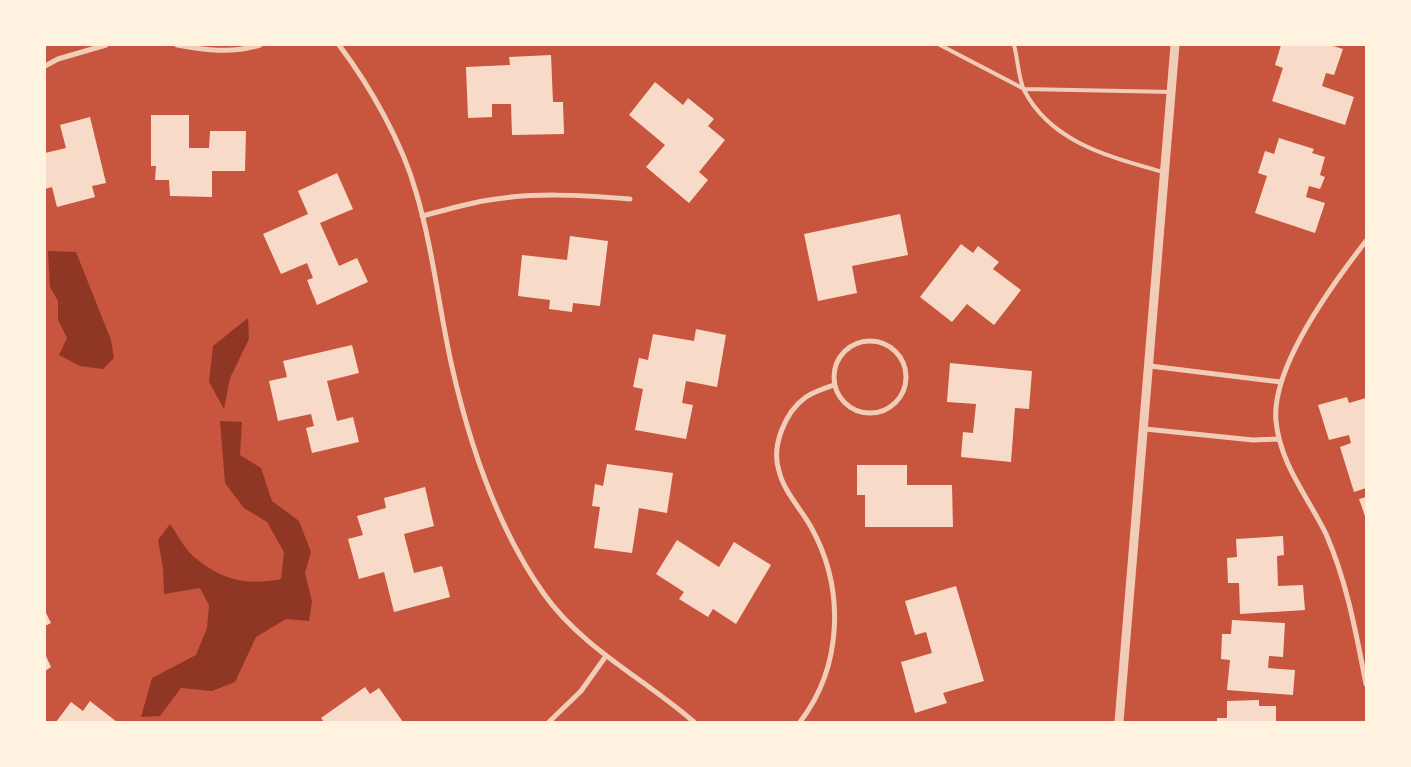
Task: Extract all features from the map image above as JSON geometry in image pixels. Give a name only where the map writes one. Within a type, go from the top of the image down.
[{"type":"street","points":[[45,66],[58,59],[106,45]]},
{"type":"street","points":[[177,45],[209,50],[233,51],[260,45]]},
{"type":"street","points":[[339,45],[371,94],[416,190],[452,368],[470,435],[503,523],[527,569],[545,596],[570,624],[606,656],[668,699],[694,722]]},
{"type":"street","points":[[1119,722],[1145,429],[1175,45]]},
{"type":"street","points":[[422,216],[484,201],[516,197],[589,196],[630,200]]},
{"type":"street","points":[[1366,241],[1328,294],[1294,352],[1281,382],[1276,420],[1285,460],[1311,505],[1339,566],[1347,593],[1366,684]]},
{"type":"street","points":[[868,340],[886,344],[900,356],[905,366],[904,390],[890,408],[880,412],[868,414],[857,411],[839,396],[834,385],[834,373],[838,360],[845,350],[855,343],[868,340]]},
{"type":"street","points":[[1150,366],[1281,382]]},
{"type":"street","points":[[800,722],[820,689],[829,663],[834,636],[835,611],[832,584],[824,555],[811,527],[784,485],[778,471],[777,450],[781,430],[792,411],[806,397],[834,385]]},
{"type":"street","points":[[1145,429],[1253,440],[1279,439]]},
{"type":"street","points":[[549,722],[581,691],[606,656]]},
{"type":"lane","points":[[940,45],[1024,89],[1172,92]]},
{"type":"lane","points":[[1014,45],[1024,89],[1040,114],[1065,136],[1113,158],[1165,173]]},
{"type":"shaded area","points":[[48,251],[76,252],[111,340],[114,358],[103,369],[80,366],[59,355],[67,338],[58,320],[58,301],[50,287]]},
{"type":"shaded area","points":[[248,318],[249,339],[230,378],[224,409],[209,382],[213,346]]},
{"type":"shaded area","points":[[220,421],[242,422],[240,455],[261,468],[272,501],[299,521],[311,552],[305,573],[312,602],[309,621],[286,619],[256,637],[235,682],[212,691],[181,688],[160,716],[141,717],[152,678],[196,655],[207,628],[209,605],[200,588],[164,594],[163,568],[158,540],[170,524],[193,556],[224,576],[256,582],[281,579],[284,552],[267,522],[244,508],[225,483]]},
{"type":"building","points":[[1281,45],[1330,45],[1343,49],[1334,75],[1326,73],[1322,86],[1354,97],[1345,125],[1272,101],[1283,68],[1275,65]]},
{"type":"building","points":[[551,55],[553,102],[563,102],[564,134],[512,135],[511,104],[492,104],[492,117],[468,118],[466,67],[510,65],[509,57]]},
{"type":"building","points":[[655,82],[683,105],[688,98],[714,119],[708,126],[725,140],[699,172],[708,180],[689,203],[646,167],[665,145],[629,115]]},
{"type":"building","points":[[151,115],[189,115],[189,148],[209,148],[210,131],[246,131],[245,171],[212,171],[212,197],[170,196],[169,180],[155,180],[156,166],[151,166]]},
{"type":"building","points":[[90,117],[106,183],[92,186],[95,197],[57,207],[52,187],[45,189],[45,153],[66,148],[60,125]]},
{"type":"building","points":[[1279,138],[1314,149],[1312,153],[1325,157],[1320,175],[1325,177],[1320,189],[1309,186],[1306,197],[1325,203],[1315,233],[1255,213],[1267,176],[1258,173],[1265,151],[1274,154]]},
{"type":"building","points":[[337,173],[353,209],[320,223],[339,266],[357,258],[368,282],[317,305],[307,280],[313,278],[307,263],[281,274],[263,234],[308,214],[298,191]]},
{"type":"building","points":[[900,214],[908,255],[852,266],[857,293],[818,301],[804,234]]},
{"type":"building","points":[[570,236],[608,241],[600,306],[573,303],[572,312],[549,309],[550,300],[518,296],[522,255],[567,260]]},
{"type":"building","points":[[961,244],[973,253],[978,246],[999,262],[993,269],[1021,290],[994,325],[967,304],[952,322],[920,297]]},
{"type":"building","points":[[696,329],[726,335],[717,387],[686,381],[682,403],[693,405],[686,439],[635,430],[643,389],[633,387],[639,358],[648,360],[653,334],[694,341]]},
{"type":"building","points":[[352,345],[359,373],[327,381],[337,421],[353,417],[359,442],[312,453],[306,428],[314,426],[311,414],[278,421],[269,381],[287,377],[283,361]]},
{"type":"building","points":[[950,363],[1032,371],[1029,409],[1015,408],[1011,462],[961,457],[963,432],[973,433],[976,404],[947,402]]},
{"type":"building","points":[[1347,397],[1349,403],[1366,398],[1366,488],[1354,492],[1340,447],[1351,443],[1349,435],[1329,440],[1318,405]]},
{"type":"building","points":[[607,464],[673,473],[667,513],[639,508],[632,553],[594,548],[600,507],[592,506],[595,484],[603,486]]},
{"type":"building","points":[[857,465],[907,465],[907,485],[952,485],[953,527],[865,527],[865,495],[857,495]]},
{"type":"building","points":[[425,487],[434,526],[404,534],[414,573],[442,566],[450,597],[394,612],[384,572],[359,579],[348,539],[363,535],[357,516],[386,508],[384,498]]},
{"type":"building","points":[[1366,497],[1366,519],[1359,499]]},
{"type":"building","points":[[1283,536],[1284,555],[1277,556],[1278,586],[1303,585],[1305,610],[1240,614],[1239,583],[1228,583],[1227,558],[1237,557],[1236,539]]},
{"type":"building","points":[[677,540],[719,567],[734,542],[771,565],[736,624],[713,609],[708,617],[679,599],[684,592],[656,574]]},
{"type":"building","points":[[956,586],[984,681],[943,693],[947,703],[915,713],[901,662],[932,653],[926,632],[915,635],[905,601]]},
{"type":"building","points":[[45,611],[51,623],[45,626]]},
{"type":"building","points":[[1232,620],[1285,623],[1283,657],[1269,656],[1268,668],[1295,670],[1293,695],[1227,690],[1230,660],[1221,659],[1222,634],[1231,634]]},
{"type":"building","points":[[45,654],[51,667],[45,671]]},
{"type":"building","points":[[365,687],[370,694],[379,688],[403,722],[324,722],[321,718]]},
{"type":"building","points":[[1259,700],[1259,706],[1276,706],[1276,722],[1217,722],[1217,718],[1227,718],[1227,701]]},
{"type":"building","points":[[90,701],[117,722],[56,722],[71,702],[83,711]]}]
